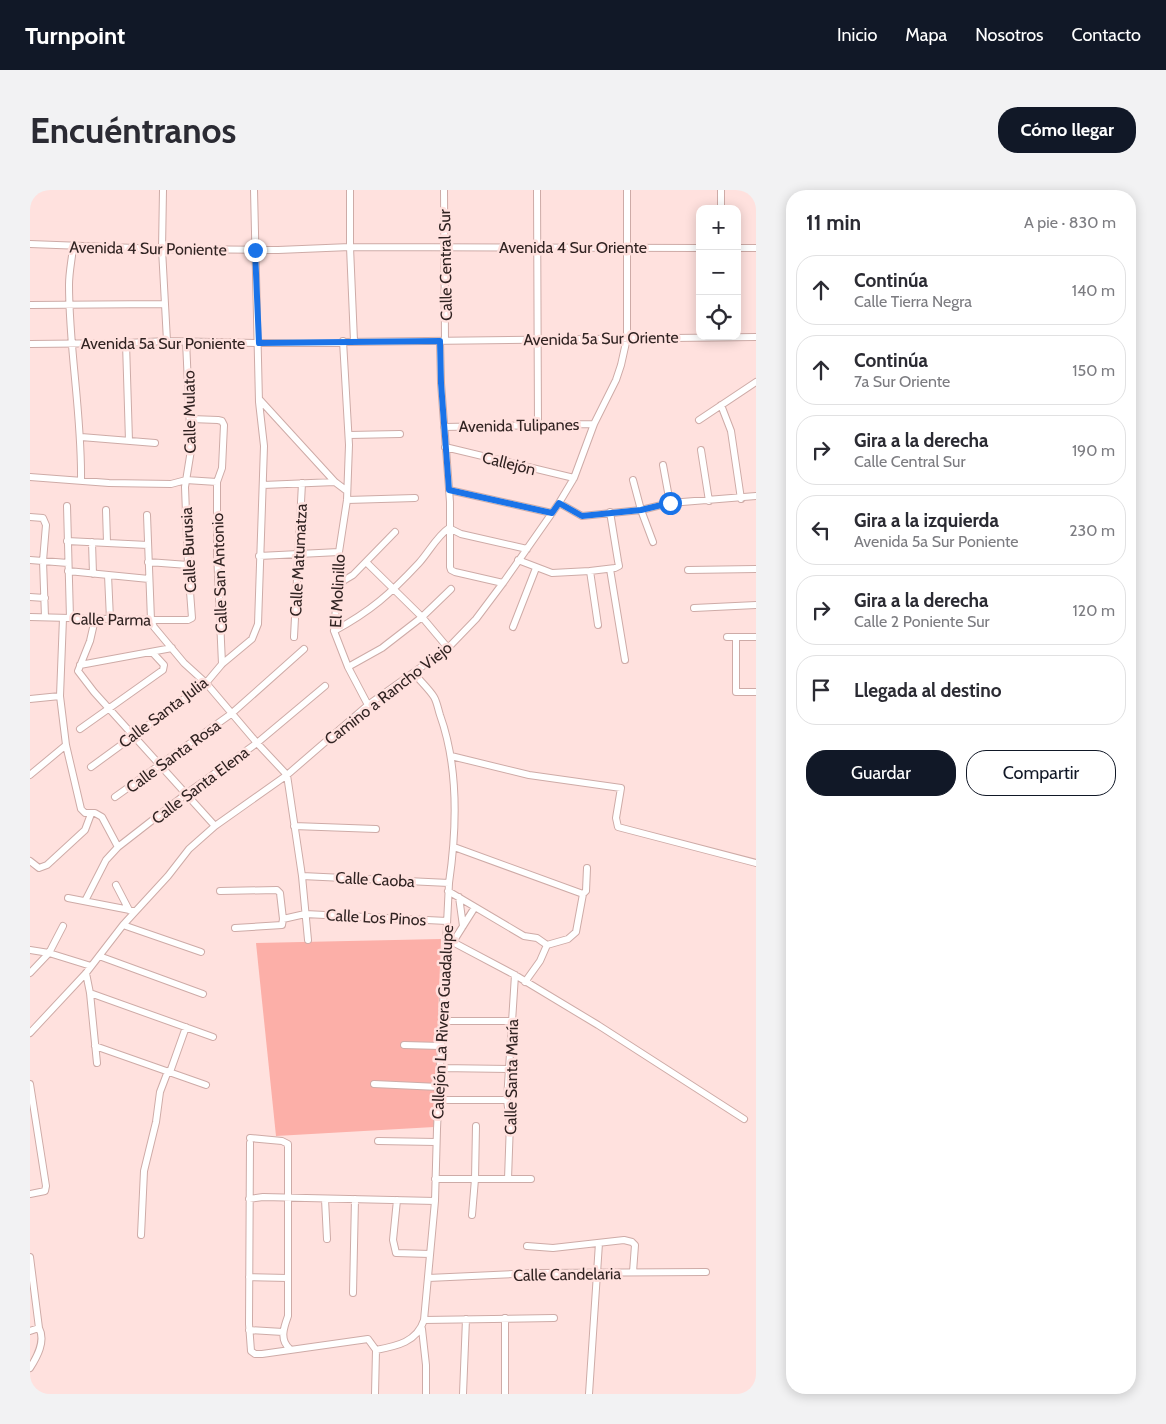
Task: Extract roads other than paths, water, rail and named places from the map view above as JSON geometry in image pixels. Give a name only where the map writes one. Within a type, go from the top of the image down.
[{"type":"street","points":[[163,190],[162,249],[166,341]]},
{"type":"street","name":"Calle Santa Julia","points":[[91,767],[206,683],[222,664],[252,639],[258,624],[264,446],[259,400],[254,190]]},
{"type":"street","points":[[350,190],[350,247],[354,341]]},
{"type":"street","name":"Calle Central Sur","points":[[444,190],[446,247],[443,341],[444,427],[449,490],[451,570],[503,583]]},
{"type":"street","points":[[537,190],[538,425]]},
{"type":"street","name":"Camino a Rancho Viejo","points":[[30,1033],[86,973],[132,911],[168,876],[189,849],[215,826],[287,775],[368,705],[448,648],[476,619],[503,583],[559,503],[574,478],[594,424],[616,380],[624,355],[627,338],[627,190]]},
{"type":"street","points":[[721,190],[721,205]]},
{"type":"street","name":"Avenida 4 Sur Poniente","points":[[30,244],[73,247],[255,250],[350,247],[446,247]]},
{"type":"street","points":[[73,247],[69,284],[80,437],[81,480]]},
{"type":"street","name":"Avenida 4 Sur Oriente","points":[[446,247],[696,248]]},
{"type":"street","points":[[741,248],[756,248]]},
{"type":"street","points":[[30,305],[164,304]]},
{"type":"street","name":"Avenida 5a Sur Oriente","points":[[443,341],[696,337]]},
{"type":"street","name":"Avenida 5a Sur Oriente","points":[[741,337],[756,337]]},
{"type":"street","name":"Avenida 5a Sur Poniente","points":[[30,344],[166,341],[259,343],[443,341]]},
{"type":"street","name":"El Molinillo","points":[[343,341],[349,435],[347,500],[339,552],[334,631],[348,667],[368,705]]},
{"type":"street","name":"Calle Mulato","points":[[186,342],[191,450],[186,481]]},
{"type":"street","points":[[126,343],[129,441]]},
{"type":"street","points":[[699,420],[756,382]]},
{"type":"street","points":[[259,400],[335,482],[347,490]]},
{"type":"street","points":[[721,405],[731,431],[741,499]]},
{"type":"street","name":"Calle San Antonio","points":[[190,419],[222,421],[224,425],[222,468],[216,482],[217,562],[222,664]]},
{"type":"street","name":"Avenida Tulipanes","points":[[444,427],[594,424]]},
{"type":"street","points":[[349,435],[400,434]]},
{"type":"street","points":[[80,437],[155,443]]},
{"type":"street","name":"Callejón","points":[[445,447],[574,478]]},
{"type":"street","points":[[701,450],[709,501]]},
{"type":"street","points":[[663,465],[670,503]]},
{"type":"street","points":[[30,477],[109,483],[171,484],[186,481],[216,482]]},
{"type":"street","points":[[632,480],[653,542]]},
{"type":"street","name":"Calle Burusia","points":[[186,481],[188,565],[192,618]]},
{"type":"street","points":[[263,485],[335,482]]},
{"type":"street","name":"Calle Matumatza","points":[[294,638],[302,483]]},
{"type":"street","points":[[449,490],[552,513]]},
{"type":"street","points":[[559,503],[582,516],[641,510],[670,503],[741,499],[756,496]]},
{"type":"street","points":[[347,500],[415,498]]},
{"type":"street","points":[[67,506],[68,571],[60,696],[66,744],[81,809],[85,813],[95,813],[102,817],[118,847]]},
{"type":"street","points":[[106,510],[106,542]]},
{"type":"street","points":[[518,560],[552,573],[610,569],[619,566],[610,512]]},
{"type":"street","points":[[147,515],[148,579],[151,620],[154,627],[184,663],[206,683],[231,714],[287,775],[302,876],[308,940]]},
{"type":"street","points":[[30,517],[43,518],[45,521],[43,561],[45,617]]},
{"type":"street","points":[[334,631],[358,618],[394,590],[428,554],[441,534],[450,528],[461,534],[527,549]]},
{"type":"street","points":[[338,584],[353,575],[395,532]]},
{"type":"street","points":[[68,542],[148,545]]},
{"type":"street","points":[[92,542],[93,574]]},
{"type":"street","points":[[259,556],[339,552]]},
{"type":"street","points":[[30,560],[68,563]]},
{"type":"street","points":[[148,562],[188,565]]},
{"type":"street","points":[[366,562],[422,617],[448,648]]},
{"type":"street","points":[[513,627],[536,568]]},
{"type":"street","points":[[610,569],[625,660]]},
{"type":"street","points":[[688,570],[756,569]]},
{"type":"street","points":[[68,571],[148,579]]},
{"type":"street","points":[[590,571],[598,625]]},
{"type":"street","points":[[108,575],[110,619]]},
{"type":"street","points":[[348,667],[382,648],[422,617],[451,589]]},
{"type":"street","points":[[30,597],[45,598]]},
{"type":"street","points":[[694,608],[756,605]]},
{"type":"street","name":"Calle Parma","points":[[30,617],[151,620],[188,620],[192,618]]},
{"type":"street","points":[[95,619],[90,641],[80,665],[80,674],[215,826]]},
{"type":"street","points":[[727,637],[756,638]]},
{"type":"street","points":[[736,637],[736,692],[756,692]]},
{"type":"street","points":[[80,665],[172,648]]},
{"type":"street","name":"Calle Santa Rosa","points":[[115,798],[231,714],[304,649]]},
{"type":"street","points":[[80,729],[165,668],[152,652]]},
{"type":"street","name":"Callejón La Rivera Guadalupe","points":[[414,673],[434,697],[444,726],[451,756],[455,827],[454,848],[448,883],[450,940],[442,1020],[435,1201],[422,1329],[426,1365],[426,1394]]},
{"type":"street","name":"Calle Santa Elena","points":[[85,901],[106,860],[118,847],[186,794],[257,743],[326,686]]},
{"type":"street","points":[[30,699],[60,696]]},
{"type":"street","points":[[30,775],[66,744]]},
{"type":"street","points":[[451,756],[529,774],[621,788],[616,818],[618,826],[756,863]]},
{"type":"street","points":[[30,861],[39,868],[47,865],[85,830],[91,814]]},
{"type":"street","points":[[294,826],[376,829]]},
{"type":"street","points":[[454,848],[582,894]]},
{"type":"street","points":[[547,945],[568,939],[576,932],[582,894],[586,892],[587,868]]},
{"type":"street","name":"Calle Caoba","points":[[302,876],[448,883]]},
{"type":"street","points":[[116,885],[132,911]]},
{"type":"street","points":[[220,891],[277,890],[280,892],[283,919]]},
{"type":"street","points":[[448,891],[524,936],[537,938],[547,945]]},
{"type":"street","points":[[459,897],[463,926]]},
{"type":"street","points":[[68,898],[132,911]]},
{"type":"street","points":[[475,907],[463,926],[450,940],[514,975],[598,1025],[744,1120]]},
{"type":"street","name":"Calle Los Pinos","points":[[235,928],[278,927],[282,925],[283,919],[305,914],[448,921]]},
{"type":"street","points":[[123,925],[201,952]]},
{"type":"street","points":[[30,973],[49,953],[63,926]]},
{"type":"street","points":[[525,982],[540,961],[547,945]]},
{"type":"street","points":[[30,950],[49,953],[91,966]]},
{"type":"street","points":[[99,956],[203,994]]},
{"type":"street","points":[[86,973],[90,993],[96,1063]]},
{"type":"street","name":"Calle Santa María","points":[[508,1179],[510,1122],[507,1100],[514,975]]},
{"type":"street","points":[[90,993],[213,1037]]},
{"type":"street","points":[[442,1020],[511,1021]]},
{"type":"street","points":[[141,1235],[144,1171],[156,1122],[160,1092],[186,1027]]},
{"type":"street","points":[[404,1045],[441,1046]]},
{"type":"street","points":[[95,1046],[206,1085]]},
{"type":"street","points":[[440,1068],[509,1069]]},
{"type":"street","points":[[30,1084],[46,1186],[45,1191],[30,1194]]},
{"type":"street","points":[[374,1084],[439,1087]]},
{"type":"street","points":[[438,1100],[507,1100]]},
{"type":"street","points":[[472,1216],[476,1126]]},
{"type":"street","points":[[290,1350],[283,1332],[288,1316],[288,1144],[282,1141],[250,1140],[250,1351],[255,1354],[290,1350],[368,1339],[376,1350],[375,1394]]},
{"type":"street","points":[[378,1141],[436,1142]]},
{"type":"street","points":[[436,1180],[531,1179]]},
{"type":"street","points":[[249,1213],[252,1201],[263,1197]]},
{"type":"street","points":[[250,1198],[435,1201]]},
{"type":"street","points":[[326,1199],[327,1240]]},
{"type":"street","points":[[352,1293],[355,1199]]},
{"type":"street","points":[[397,1200],[393,1240],[396,1253],[430,1254]]},
{"type":"street","points":[[527,1246],[553,1248],[624,1240],[632,1242],[635,1246],[633,1272]]},
{"type":"street","points":[[589,1394],[599,1244]]},
{"type":"street","points":[[30,1257],[33,1291],[42,1333],[37,1358],[30,1368]]},
{"type":"street","name":"Calle Candelaria","points":[[428,1278],[536,1273],[706,1272]]},
{"type":"street","points":[[249,1277],[288,1278]]},
{"type":"street","points":[[505,1318],[505,1394]]},
{"type":"street","points":[[424,1320],[554,1318]]},
{"type":"street","points":[[463,1394],[466,1319]]},
{"type":"street","points":[[30,1331],[40,1328]]},
{"type":"street","points":[[376,1350],[397,1346],[412,1339],[422,1329]]},
{"type":"street","points":[[249,1330],[283,1332]]}]
